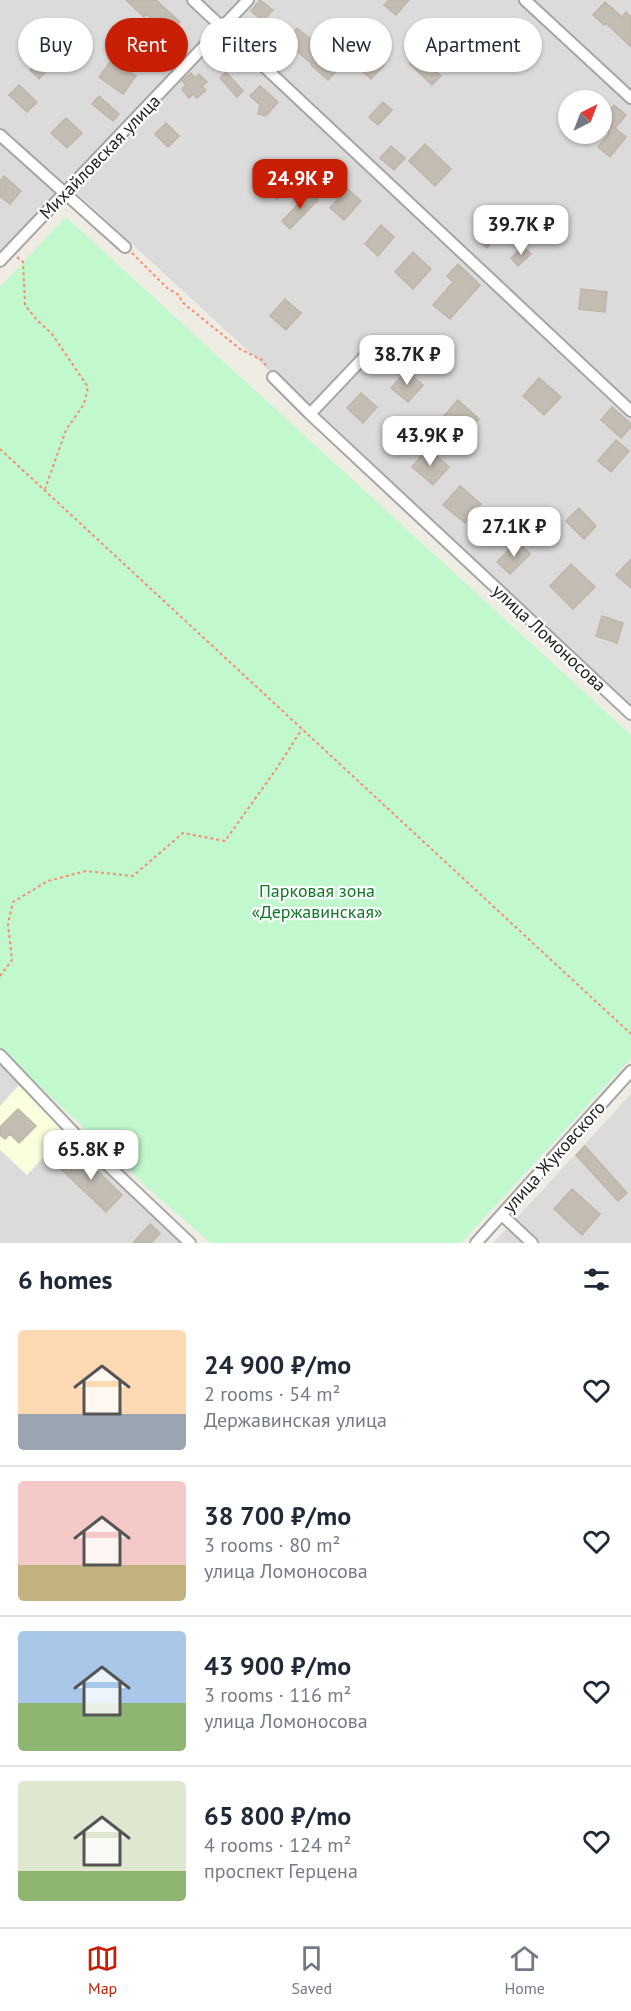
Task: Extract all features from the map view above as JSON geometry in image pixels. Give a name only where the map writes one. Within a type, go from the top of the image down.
[{"type":"street","points":[[193,0],[212,18]]},
{"type":"street","name":"Михайловская улица","points":[[232,18],[248,0]]},
{"type":"street","points":[[525,0],[631,98]]},
{"type":"street","name":"Михайловская улица","points":[[0,261],[200,52]]},
{"type":"street","points":[[270,72],[631,411]]},
{"type":"street","points":[[0,135],[125,247]]},
{"type":"street","points":[[310,414],[365,356]]},
{"type":"street","name":"улица Ломоносова","points":[[273,377],[631,714]]},
{"type":"street","points":[[0,1055],[77,1136],[190,1243]]},
{"type":"street","name":"улица Жуковского","points":[[476,1243],[631,1071]]},
{"type":"street","points":[[502,1215],[532,1243]]},
{"type":"path","points":[[125,247],[146,264],[167,288],[179,295],[182,302],[240,349],[262,360],[273,377]]},
{"type":"path","points":[[10,251],[23,262],[25,305],[37,321],[52,334],[88,387],[84,404],[66,430],[45,490]]},
{"type":"path","points":[[0,449],[631,1034]]},
{"type":"path","points":[[0,976],[12,960],[8,924],[13,902],[48,881],[86,871],[133,876],[183,833],[225,841],[302,729]]},
{"type":"shaded area","points":[[0,0],[631,0],[631,704],[66,183],[0,262]]},
{"type":"shaded area","points":[[0,1065],[128,1186],[196,1243],[0,1243]]},
{"type":"shaded area","points":[[19,1085],[67,1132],[27,1175],[0,1150],[0,1106]]},
{"type":"shaded area","points":[[631,1094],[631,1243],[493,1243],[511,1224]]},
{"type":"green space","name":"Парковая зона «Державинская»","points":[[66,217],[631,735],[631,1058],[461,1243],[211,1243],[158,1197],[0,1049],[0,287]]},
{"type":"building","points":[[126,0],[156,0],[176,18],[150,18],[146,14],[144,17]]},
{"type":"building","points":[[260,0],[273,10],[266,18],[259,18],[251,11]]},
{"type":"building","points":[[389,0],[409,0],[396,15],[384,5]]},
{"type":"building","points":[[605,2],[622,17],[626,12],[631,17],[631,47],[606,23],[604,25],[593,15]]},
{"type":"building","points":[[298,29],[310,38],[310,62],[298,52]]},
{"type":"building","points":[[105,69],[105,72],[130,72],[136,76],[123,94],[99,77]]},
{"type":"building","points":[[32,72],[45,72],[39,79]]},
{"type":"building","points":[[226,72],[243,91],[237,97],[220,78]]},
{"type":"building","points":[[319,72],[335,72],[328,80]]},
{"type":"building","points":[[363,72],[378,72],[371,79]]},
{"type":"building","points":[[418,72],[437,72],[441,76],[432,85]]},
{"type":"building","points":[[191,73],[195,78],[199,74],[207,82],[202,86],[206,90],[197,98],[193,94],[189,98],[182,89],[186,85],[182,81]]},
{"type":"building","points":[[19,85],[37,102],[27,112],[9,95]]},
{"type":"building","points":[[260,86],[278,102],[266,116],[258,114],[260,105],[250,96]]},
{"type":"building","points":[[99,96],[119,114],[113,121],[92,104]]},
{"type":"building","points":[[383,102],[392,110],[378,125],[369,117]]},
{"type":"building","points":[[614,105],[626,115],[615,128],[626,137],[610,157],[598,147],[601,144],[612,144],[612,108]]},
{"type":"building","points":[[66,118],[82,133],[67,148],[51,133]]},
{"type":"building","points":[[166,123],[179,136],[168,147],[155,134]]},
{"type":"building","points":[[425,144],[451,169],[435,186],[409,161]]},
{"type":"building","points":[[391,146],[405,158],[394,170],[380,158]]},
{"type":"building","points":[[281,168],[295,181],[277,199],[264,186]]},
{"type":"building","points":[[335,173],[342,180],[340,182],[361,201],[344,220],[330,208],[340,197],[325,182]]},
{"type":"building","points":[[4,176],[21,191],[10,204],[0,196],[0,181]]},
{"type":"building","points":[[310,192],[318,200],[290,229],[282,221]]},
{"type":"building","points":[[381,225],[394,237],[378,256],[365,244]]},
{"type":"building","points":[[492,225],[500,233],[487,248],[479,241]]},
{"type":"building","points":[[523,246],[531,254],[518,266],[511,258]]},
{"type":"building","points":[[413,252],[431,269],[413,289],[395,272]]},
{"type":"building","points":[[458,264],[480,285],[450,319],[433,305],[453,282],[447,276]]},
{"type":"building","points":[[581,289],[607,292],[605,312],[579,309]]},
{"type":"building","points":[[285,299],[301,313],[286,330],[270,316]]},
{"type":"building","points":[[406,371],[423,385],[408,402],[391,388]]},
{"type":"building","points":[[539,378],[561,397],[544,415],[523,396]]},
{"type":"building","points":[[361,393],[377,407],[363,423],[347,408]]},
{"type":"building","points":[[458,400],[479,419],[463,438],[441,419]]},
{"type":"building","points":[[612,407],[631,424],[621,438],[601,420]]},
{"type":"building","points":[[616,440],[629,451],[611,472],[598,461]]},
{"type":"building","points":[[428,448],[449,467],[433,485],[412,467]]},
{"type":"building","points":[[460,486],[481,504],[465,523],[443,505]]},
{"type":"building","points":[[579,508],[596,526],[584,539],[566,521]]},
{"type":"building","points":[[517,541],[530,554],[510,574],[497,562]]},
{"type":"building","points":[[631,559],[631,588],[616,575]]},
{"type":"building","points":[[571,564],[595,587],[573,609],[550,586]]},
{"type":"building","points":[[602,616],[623,623],[617,643],[596,636]]},
{"type":"building","points":[[18,1109],[36,1126],[19,1143],[10,1134],[5,1139],[0,1135],[0,1127]]},
{"type":"building","points":[[585,1146],[627,1193],[618,1201],[576,1155]]},
{"type":"building","points":[[77,1151],[122,1195],[106,1212],[60,1168]]},
{"type":"building","points":[[572,1189],[600,1214],[582,1235],[554,1209]]},
{"type":"building","points":[[150,1224],[160,1233],[151,1243],[133,1243]]}]
